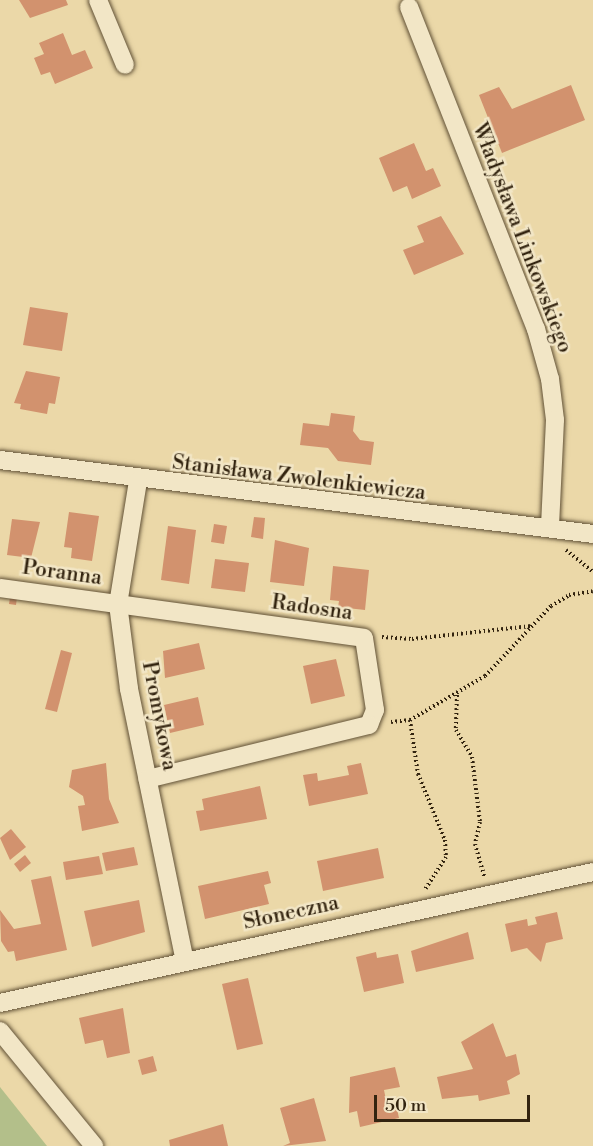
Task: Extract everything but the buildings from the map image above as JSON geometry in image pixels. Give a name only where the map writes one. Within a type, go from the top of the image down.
[{"type":"street","points":[[98,0],[125,65]]},
{"type":"street","name":"Władysława Linkowskiego","points":[[409,8],[536,329],[550,379],[555,420],[550,528]]},
{"type":"street","name":"Stanisława Zwolenkiewicza","points":[[0,460],[138,481],[593,534]]},
{"type":"street","name":"Promykowa","points":[[138,481],[118,604],[147,779],[184,958]]},
{"type":"street","name":"Poranna","points":[[0,588],[118,604]]},
{"type":"street","name":"Radosna","points":[[118,604],[364,638],[375,710],[369,725]]},
{"type":"street","points":[[147,779],[369,725]]},
{"type":"street","name":"Słoneczna","points":[[0,1003],[184,958],[593,873]]},
{"type":"street","points":[[0,1031],[94,1146]]},
{"type":"path","points":[[369,725],[410,720],[457,694],[485,676],[532,626],[569,595],[593,591]]},
{"type":"path","points":[[364,638],[412,639],[532,626]]},
{"type":"path","points":[[457,694],[456,730],[472,757],[480,822],[475,844],[490,894]]},
{"type":"path","points":[[410,720],[410,748],[446,849],[416,910]]},
{"type":"green space","points":[[0,1087],[47,1146],[0,1146]]}]
